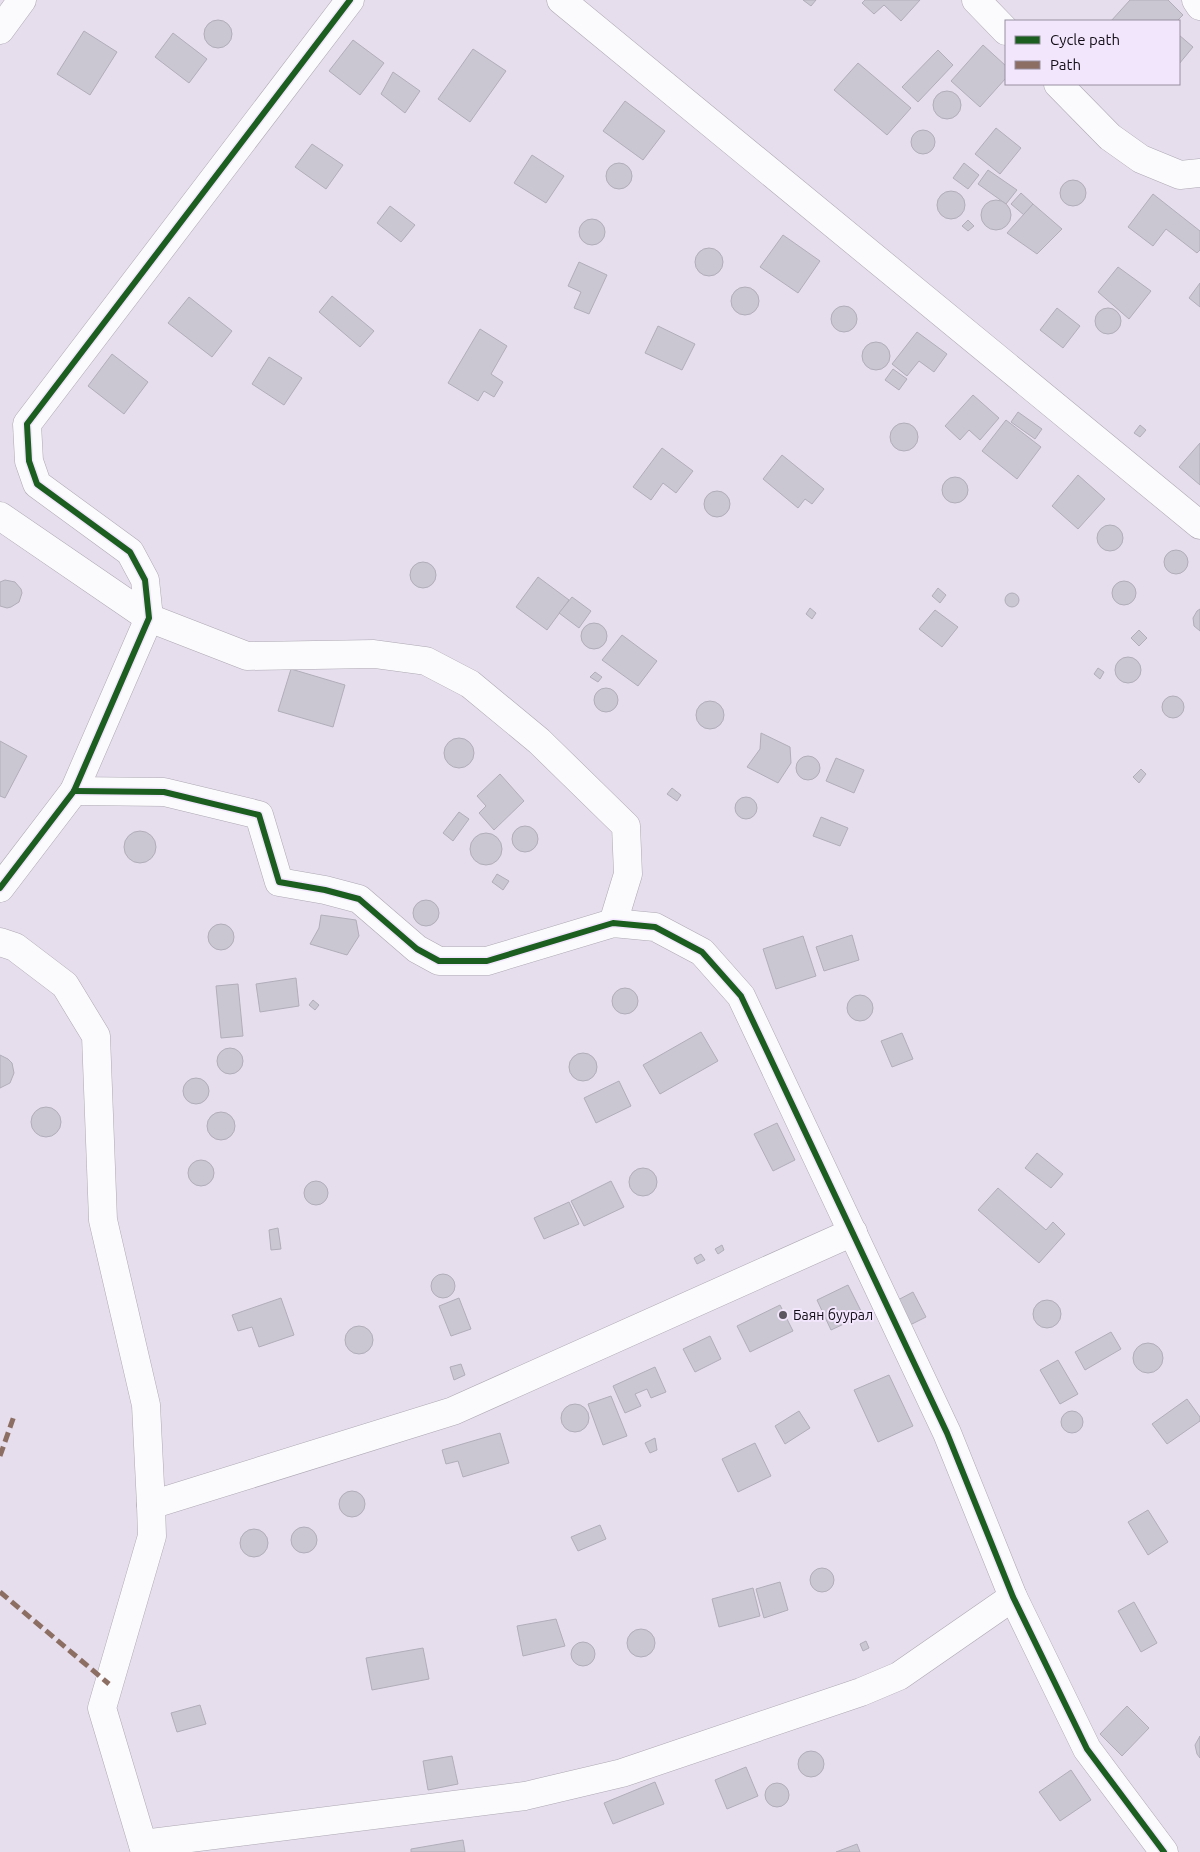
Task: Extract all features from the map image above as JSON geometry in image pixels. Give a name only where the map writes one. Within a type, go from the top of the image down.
[{"type":"street","points":[[0,30],[22,0]]},
{"type":"street","points":[[0,888],[74,791],[149,618],[145,580],[130,552],[37,484],[29,460],[27,424],[350,0]]},
{"type":"street","points":[[561,0],[1200,525]]},
{"type":"street","points":[[976,0],[1005,30]]},
{"type":"street","points":[[1196,0],[1200,6]]},
{"type":"street","points":[[1059,85],[1110,137],[1141,159],[1180,174],[1200,173]]},
{"type":"street","points":[[0,516],[149,618],[247,656],[374,654],[426,660],[470,684],[539,741],[626,826],[628,874],[613,923]]},
{"type":"street","points":[[74,791],[164,792],[259,815],[279,882],[325,890],[359,899],[416,949],[439,961],[487,961],[613,923],[655,927],[702,952],[741,996],[947,1433],[1013,1597],[1087,1750],[1164,1852]]},
{"type":"street","points":[[0,942],[15,947],[64,985],[96,1036],[103,1220],[146,1405],[152,1536],[102,1708],[144,1848],[525,1796],[622,1773],[861,1692],[900,1676],[1013,1597]]},
{"type":"street","points":[[151,1506],[453,1411],[852,1232]]},
{"type":"building","points":[[803,0],[816,0],[811,6]]},
{"type":"building","points":[[865,0],[920,0],[901,21],[884,5],[874,14],[862,3]]},
{"type":"building","points":[[1130,0],[1168,0],[1183,15],[1178,20],[1112,20]]},
{"type":"building","points":[[218,20],[228,24],[232,34],[228,44],[218,48],[208,44],[204,34],[208,24]]},
{"type":"building","points":[[84,31],[117,52],[90,95],[57,74]]},
{"type":"building","points":[[173,33],[207,59],[189,83],[155,57]]},
{"type":"building","points":[[1180,36],[1193,47],[1180,63]]},
{"type":"building","points":[[353,40],[384,63],[360,95],[329,71]]},
{"type":"building","points":[[983,45],[1005,65],[1005,79],[980,107],[951,81]]},
{"type":"building","points":[[473,49],[506,71],[470,122],[438,99]]},
{"type":"building","points":[[938,50],[953,65],[918,102],[902,87]]},
{"type":"building","points":[[858,63],[911,108],[887,135],[834,90]]},
{"type":"building","points":[[393,72],[420,91],[405,113],[381,94]]},
{"type":"building","points":[[947,91],[957,95],[961,105],[957,115],[947,119],[937,115],[933,105],[937,95]]},
{"type":"building","points":[[625,101],[665,131],[643,160],[603,131]]},
{"type":"building","points":[[996,128],[1021,148],[1000,174],[975,154]]},
{"type":"building","points":[[923,130],[928,131],[934,137],[934,147],[928,153],[923,154],[918,153],[912,147],[911,142],[912,137],[918,131]]},
{"type":"building","points":[[312,144],[343,165],[326,189],[295,167]]},
{"type":"building","points":[[532,155],[564,176],[546,203],[514,183]]},
{"type":"building","points":[[619,163],[628,167],[632,176],[628,185],[619,189],[610,185],[606,176],[610,167]]},
{"type":"building","points":[[964,163],[979,175],[968,189],[953,178]]},
{"type":"building","points":[[988,170],[1017,190],[1006,204],[978,184]]},
{"type":"building","points":[[1073,180],[1082,184],[1086,193],[1082,202],[1073,206],[1064,202],[1060,193],[1064,184]]},
{"type":"building","points":[[951,191],[961,195],[965,205],[961,215],[951,219],[941,215],[937,205],[941,195]]},
{"type":"building","points":[[1021,193],[1033,204],[1024,215],[1011,204]]},
{"type":"building","points":[[1153,194],[1200,231],[1200,250],[1197,253],[1166,229],[1153,246],[1128,227]]},
{"type":"building","points":[[996,200],[1007,204],[1011,215],[1007,226],[996,230],[985,226],[981,215],[985,204]]},
{"type":"building","points":[[1033,204],[1062,229],[1037,254],[1007,233]]},
{"type":"building","points":[[390,206],[415,225],[401,242],[377,223]]},
{"type":"building","points":[[592,219],[601,223],[605,232],[601,241],[592,245],[583,241],[579,232],[583,223]]},
{"type":"building","points":[[968,220],[974,226],[968,231],[962,226]]},
{"type":"building","points":[[783,235],[820,261],[798,293],[760,267]]},
{"type":"building","points":[[709,248],[719,252],[723,262],[719,272],[709,276],[699,272],[695,262],[699,252]]},
{"type":"building","points":[[579,262],[607,275],[589,314],[574,308],[581,292],[568,286]]},
{"type":"building","points":[[1118,267],[1151,291],[1129,319],[1098,292]]},
{"type":"building","points":[[1200,283],[1200,307],[1189,298]]},
{"type":"building","points":[[745,287],[755,291],[759,301],[755,311],[745,315],[735,311],[731,301],[735,291]]},
{"type":"building","points":[[332,296],[374,331],[360,347],[319,312]]},
{"type":"building","points":[[189,297],[232,331],[212,357],[168,323]]},
{"type":"building","points":[[844,306],[853,310],[857,319],[853,328],[844,332],[835,328],[831,319],[835,310]]},
{"type":"building","points":[[1057,308],[1080,326],[1063,348],[1040,330]]},
{"type":"building","points":[[1108,308],[1117,312],[1121,321],[1117,330],[1108,334],[1099,330],[1095,321],[1099,312]]},
{"type":"building","points":[[658,326],[695,344],[682,370],[645,353]]},
{"type":"building","points":[[480,329],[507,346],[491,374],[503,382],[494,397],[484,391],[478,401],[448,383]]},
{"type":"building","points":[[917,332],[947,354],[934,372],[919,361],[907,376],[892,364]]},
{"type":"building","points":[[876,342],[886,346],[890,356],[886,366],[876,370],[866,366],[862,356],[866,346]]},
{"type":"building","points":[[112,354],[148,382],[124,414],[88,386]]},
{"type":"building","points":[[269,357],[302,378],[284,405],[252,384]]},
{"type":"building","points":[[893,369],[907,379],[899,390],[885,380]]},
{"type":"building","points":[[973,395],[999,418],[980,440],[969,430],[960,440],[945,426]]},
{"type":"building","points":[[1018,412],[1042,429],[1035,439],[1011,422]]},
{"type":"building","points":[[1006,420],[1041,447],[1017,479],[982,451]]},
{"type":"building","points":[[904,423],[914,427],[918,437],[914,447],[904,451],[894,447],[890,437],[894,427]]},
{"type":"building","points":[[1140,425],[1146,430],[1140,437],[1134,433]]},
{"type":"building","points":[[1200,443],[1200,485],[1179,467]]},
{"type":"building","points":[[662,448],[693,471],[676,493],[663,483],[651,500],[633,487]]},
{"type":"building","points":[[782,455],[824,489],[812,504],[805,499],[798,508],[763,479]]},
{"type":"building","points":[[1078,475],[1105,499],[1078,529],[1052,506]]},
{"type":"building","points":[[955,477],[964,481],[968,490],[964,499],[955,503],[946,499],[942,490],[946,481]]},
{"type":"building","points":[[717,491],[726,495],[730,504],[726,513],[717,517],[708,513],[704,504],[708,495]]},
{"type":"building","points":[[1110,525],[1119,529],[1123,538],[1119,547],[1110,551],[1101,547],[1097,538],[1101,529]]},
{"type":"building","points":[[1176,550],[1185,553],[1188,562],[1185,571],[1176,574],[1167,571],[1164,562],[1167,553]]},
{"type":"building","points":[[423,562],[432,566],[436,575],[432,584],[423,588],[414,584],[410,575],[414,566]]},
{"type":"building","points":[[538,577],[569,600],[547,630],[516,607]]},
{"type":"building","points":[[5,580],[15,582],[22,593],[19,602],[7,608],[0,606],[0,582]]},
{"type":"building","points":[[1124,581],[1129,582],[1135,588],[1135,598],[1129,604],[1124,605],[1119,604],[1113,598],[1112,593],[1113,588],[1119,582]]},
{"type":"building","points":[[938,588],[946,595],[940,603],[932,596]]},
{"type":"building","points":[[1012,593],[1017,595],[1019,600],[1017,605],[1012,607],[1007,605],[1005,600],[1007,595]]},
{"type":"building","points":[[572,597],[591,611],[579,628],[559,613]]},
{"type":"building","points":[[810,608],[816,613],[812,619],[806,614]]},
{"type":"building","points":[[1200,609],[1200,631],[1194,626],[1193,618]]},
{"type":"building","points":[[935,610],[958,627],[942,647],[919,629]]},
{"type":"building","points":[[594,623],[603,627],[607,636],[603,645],[594,649],[585,645],[581,636],[585,627]]},
{"type":"building","points":[[1139,630],[1147,638],[1139,646],[1131,638]]},
{"type":"building","points":[[622,635],[657,661],[638,686],[602,660]]},
{"type":"building","points":[[1128,657],[1137,661],[1141,670],[1137,679],[1128,683],[1119,679],[1115,670],[1119,661]]},
{"type":"building","points":[[1098,668],[1104,672],[1100,679],[1094,674]]},
{"type":"building","points":[[291,669],[345,685],[333,727],[278,711]]},
{"type":"building","points":[[595,672],[602,677],[598,682],[590,677]]},
{"type":"building","points":[[606,688],[615,691],[618,700],[615,709],[606,712],[597,709],[594,700],[597,691]]},
{"type":"building","points":[[1173,696],[1181,699],[1184,707],[1181,715],[1173,718],[1165,715],[1162,707],[1165,699]]},
{"type":"building","points":[[710,701],[720,705],[724,715],[720,725],[710,729],[700,725],[696,715],[700,705]]},
{"type":"building","points":[[761,733],[790,747],[791,763],[778,783],[747,767],[760,749]]},
{"type":"building","points":[[459,738],[465,739],[473,747],[473,759],[465,767],[459,768],[453,767],[445,759],[444,753],[445,747],[453,739]]},
{"type":"building","points":[[0,741],[27,756],[5,798],[0,796]]},
{"type":"building","points":[[803,756],[813,756],[820,763],[820,773],[813,780],[803,780],[796,773],[796,763]]},
{"type":"building","points":[[836,758],[864,770],[854,793],[826,781]]},
{"type":"building","points":[[1141,769],[1146,774],[1139,783],[1133,777]]},
{"type":"building","points":[[500,774],[524,801],[494,830],[479,813],[486,806],[477,796]]},
{"type":"building","points":[[672,788],[681,795],[677,801],[667,794]]},
{"type":"building","points":[[746,797],[754,800],[757,808],[754,816],[746,819],[738,816],[735,808],[738,800]]},
{"type":"building","points":[[459,812],[469,819],[453,841],[443,833]]},
{"type":"building","points":[[821,817],[848,828],[840,846],[813,836]]},
{"type":"building","points":[[525,826],[534,830],[538,839],[534,848],[525,852],[516,848],[512,839],[516,830]]},
{"type":"building","points":[[140,831],[146,832],[151,836],[155,841],[155,853],[151,858],[146,862],[140,863],[134,862],[129,858],[125,853],[124,847],[125,841],[129,836],[134,832]]},
{"type":"building","points":[[486,833],[498,837],[502,849],[498,861],[486,865],[474,861],[470,849],[474,837]]},
{"type":"building","points":[[497,874],[509,881],[503,890],[492,882]]},
{"type":"building","points":[[426,900],[435,904],[439,913],[435,922],[426,926],[417,922],[413,913],[417,904]]},
{"type":"building","points":[[321,915],[356,920],[359,936],[347,955],[310,944],[319,928]]},
{"type":"building","points":[[221,924],[230,928],[234,937],[230,946],[221,950],[212,946],[208,937],[212,928]]},
{"type":"building","points":[[852,935],[859,960],[824,971],[816,947]]},
{"type":"building","points":[[803,936],[816,976],[776,989],[763,949]]},
{"type":"building","points":[[296,978],[299,1006],[260,1012],[256,984]]},
{"type":"building","points":[[238,984],[243,1036],[221,1038],[216,986]]},
{"type":"building","points":[[625,988],[634,992],[638,1001],[634,1010],[625,1014],[616,1010],[612,1001],[616,992]]},
{"type":"building","points":[[860,995],[869,999],[873,1008],[869,1017],[860,1021],[851,1017],[847,1008],[851,999]]},
{"type":"building","points":[[313,1000],[319,1005],[315,1010],[309,1005]]},
{"type":"building","points":[[701,1032],[718,1061],[660,1094],[643,1065]]},
{"type":"building","points":[[902,1033],[913,1059],[892,1067],[881,1041]]},
{"type":"building","points":[[230,1048],[239,1052],[243,1061],[239,1070],[230,1074],[221,1070],[217,1061],[221,1052]]},
{"type":"building","points":[[583,1053],[593,1057],[597,1067],[593,1077],[583,1081],[573,1077],[569,1067],[573,1057]]},
{"type":"building","points":[[0,1055],[12,1063],[14,1073],[10,1083],[0,1088]]},
{"type":"building","points":[[196,1078],[205,1082],[209,1091],[205,1100],[196,1104],[187,1100],[183,1091],[187,1082]]},
{"type":"building","points":[[619,1081],[631,1106],[596,1123],[584,1098]]},
{"type":"building","points":[[46,1107],[52,1108],[60,1116],[60,1128],[52,1136],[46,1137],[40,1136],[32,1128],[31,1122],[32,1116],[40,1108]]},
{"type":"building","points":[[221,1112],[231,1116],[235,1126],[231,1136],[221,1140],[211,1136],[207,1126],[211,1116]]},
{"type":"building","points":[[777,1123],[795,1160],[773,1171],[754,1134]]},
{"type":"building","points":[[1037,1153],[1063,1174],[1051,1188],[1025,1168]]},
{"type":"building","points":[[201,1160],[210,1164],[214,1173],[210,1182],[201,1186],[192,1182],[188,1173],[192,1164]]},
{"type":"building","points":[[643,1168],[653,1172],[657,1182],[653,1192],[643,1196],[633,1192],[629,1182],[633,1172]]},
{"type":"building","points":[[316,1181],[321,1182],[327,1188],[327,1198],[321,1204],[316,1205],[311,1204],[305,1198],[304,1193],[305,1188],[311,1182]]},
{"type":"building","points":[[611,1181],[624,1207],[584,1226],[571,1201]]},
{"type":"building","points":[[998,1188],[1046,1230],[1053,1222],[1065,1234],[1039,1263],[978,1210]]},
{"type":"building","points":[[569,1202],[579,1224],[544,1239],[534,1218]]},
{"type":"building","points":[[278,1228],[281,1249],[271,1250],[269,1230]]},
{"type":"building","points":[[722,1245],[724,1250],[718,1254],[715,1249]]},
{"type":"building","points":[[701,1254],[705,1260],[697,1264],[694,1258]]},
{"type":"building","points":[[443,1274],[452,1277],[455,1286],[452,1295],[443,1298],[434,1295],[431,1286],[434,1277]]},
{"type":"building","points":[[848,1285],[863,1315],[831,1330],[817,1300]]},
{"type":"building","points":[[913,1292],[926,1317],[908,1326],[896,1301]]},
{"type":"building","points":[[281,1298],[294,1335],[259,1347],[252,1327],[238,1331],[232,1315]]},
{"type":"building","points":[[459,1298],[471,1329],[451,1336],[439,1306]]},
{"type":"building","points":[[1047,1300],[1057,1304],[1061,1314],[1057,1324],[1047,1328],[1037,1324],[1033,1314],[1037,1304]]},
{"type":"building","points":[[780,1305],[793,1331],[750,1352],[737,1326]]},
{"type":"building","points":[[359,1326],[369,1330],[373,1340],[369,1350],[359,1354],[349,1350],[345,1340],[349,1330]]},
{"type":"building","points":[[1111,1332],[1121,1349],[1085,1370],[1075,1352]]},
{"type":"building","points":[[710,1336],[721,1359],[695,1372],[683,1349]]},
{"type":"building","points":[[1148,1343],[1154,1344],[1162,1352],[1162,1364],[1154,1372],[1148,1373],[1142,1372],[1134,1364],[1133,1358],[1134,1352],[1142,1344]]},
{"type":"building","points":[[1058,1360],[1078,1394],[1060,1404],[1040,1370]]},
{"type":"building","points":[[461,1364],[465,1375],[454,1380],[450,1367]]},
{"type":"building","points":[[655,1367],[666,1392],[651,1398],[647,1389],[635,1394],[641,1406],[625,1413],[613,1386]]},
{"type":"building","points":[[889,1375],[913,1426],[878,1442],[854,1390]]},
{"type":"building","points":[[611,1396],[627,1436],[603,1445],[588,1404]]},
{"type":"building","points":[[1187,1399],[1200,1417],[1200,1421],[1167,1444],[1152,1424]]},
{"type":"building","points":[[575,1404],[585,1408],[589,1418],[585,1428],[575,1432],[565,1428],[561,1418],[565,1408]]},
{"type":"building","points":[[799,1411],[810,1428],[785,1444],[775,1426]]},
{"type":"building","points":[[1072,1411],[1080,1414],[1083,1422],[1080,1430],[1072,1433],[1064,1430],[1061,1422],[1064,1414]]},
{"type":"building","points":[[500,1433],[509,1463],[463,1477],[458,1461],[446,1464],[442,1450]]},
{"type":"building","points":[[655,1438],[657,1450],[650,1453],[645,1443]]},
{"type":"building","points":[[755,1443],[771,1476],[738,1492],[722,1459]]},
{"type":"building","points":[[352,1491],[361,1495],[365,1504],[361,1513],[352,1517],[343,1513],[339,1504],[343,1495]]},
{"type":"building","points":[[1148,1510],[1168,1542],[1148,1555],[1128,1522]]},
{"type":"building","points":[[600,1525],[606,1539],[578,1551],[571,1537]]},
{"type":"building","points":[[304,1527],[313,1531],[317,1540],[313,1549],[304,1553],[295,1549],[291,1540],[295,1531]]},
{"type":"building","points":[[254,1529],[264,1533],[268,1543],[264,1553],[254,1557],[244,1553],[240,1543],[244,1533]]},
{"type":"building","points":[[822,1568],[827,1569],[833,1575],[833,1585],[827,1591],[822,1592],[817,1591],[811,1585],[810,1580],[811,1575],[817,1569]]},
{"type":"building","points":[[780,1582],[788,1610],[764,1618],[756,1589]]},
{"type":"building","points":[[753,1588],[760,1616],[719,1627],[712,1599]]},
{"type":"building","points":[[1134,1602],[1157,1643],[1141,1652],[1118,1611]]},
{"type":"building","points":[[556,1619],[565,1646],[523,1656],[517,1626]]},
{"type":"building","points":[[641,1629],[651,1633],[655,1643],[651,1653],[641,1657],[631,1653],[627,1643],[631,1633]]},
{"type":"building","points":[[866,1641],[869,1648],[863,1651],[860,1644]]},
{"type":"building","points":[[583,1642],[591,1646],[595,1654],[591,1662],[583,1666],[575,1662],[571,1654],[575,1646]]},
{"type":"building","points":[[423,1648],[429,1679],[372,1690],[366,1658]]},
{"type":"building","points":[[200,1705],[206,1724],[177,1732],[171,1713]]},
{"type":"building","points":[[1127,1706],[1149,1728],[1122,1756],[1100,1734]]},
{"type":"building","points":[[1200,1736],[1200,1758],[1195,1745]]},
{"type":"building","points":[[811,1751],[820,1755],[824,1764],[820,1773],[811,1777],[802,1773],[798,1764],[802,1755]]},
{"type":"building","points":[[452,1756],[458,1784],[428,1790],[423,1761]]},
{"type":"building","points":[[746,1767],[758,1796],[727,1809],[715,1780]]},
{"type":"building","points":[[1071,1770],[1091,1800],[1060,1821],[1039,1792]]},
{"type":"building","points":[[655,1782],[664,1804],[613,1824],[604,1803]]},
{"type":"building","points":[[777,1783],[785,1787],[789,1795],[785,1803],[777,1807],[769,1803],[765,1795],[769,1787]]},
{"type":"building","points":[[463,1840],[465,1852],[411,1852],[411,1849]]},
{"type":"building","points":[[857,1844],[860,1852],[836,1852]]},
{"type":"marked path","points":[[0,1456],[14,1416]]},
{"type":"marked path","points":[[0,1592],[109,1684]]},
{"type":"cycle path","points":[[0,888],[74,791],[149,618],[145,580],[130,552],[37,484],[29,461],[27,424],[350,0]]},
{"type":"cycle path","points":[[74,791],[164,792],[259,815],[279,882],[325,890],[359,899],[417,949],[439,961],[487,961],[613,923],[655,927],[702,952],[741,996],[947,1433],[1013,1597],[1087,1749],[1164,1852]]},
{"type":"place","name":"Баян буурал","points":[[783,1315]]}]
